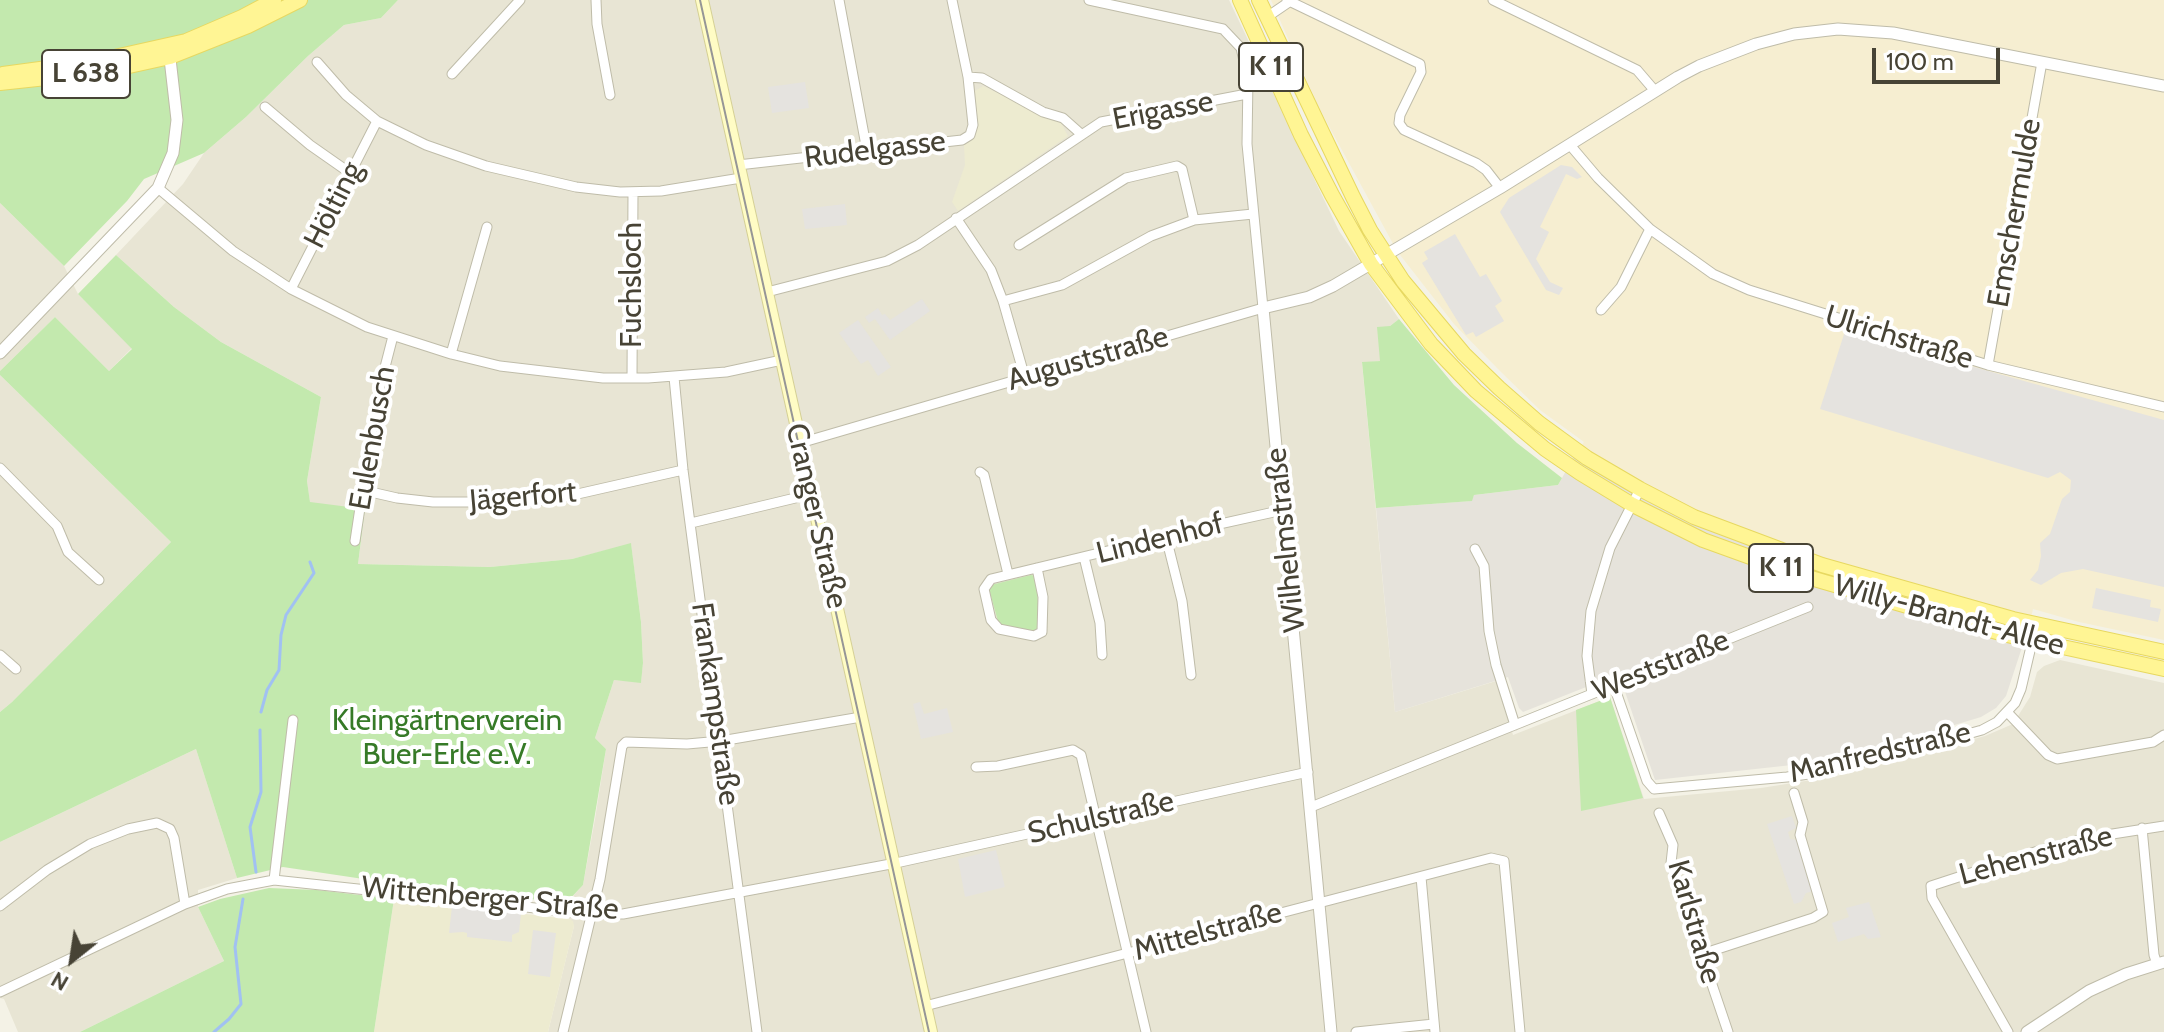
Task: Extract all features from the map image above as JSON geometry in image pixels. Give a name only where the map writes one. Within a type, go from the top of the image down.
[{"type":"main road","name":"L 638","points":[[0,74],[169,51],[274,0]]},
{"type":"main road","name":"L 638","points":[[0,83],[102,72],[248,26],[300,0]]},
{"type":"main road","name":"Cranger Straße","points":[[702,0],[931,1032]]},
{"type":"main road","name":"Willy-Brandt-Allee","points":[[1240,0],[1301,135],[1371,264],[1431,344],[1476,391],[1557,457],[1631,504],[1703,540],[1797,574],[2032,641],[2164,669]]},
{"type":"main road","name":"Willy-Brandt-Allee","points":[[1259,0],[1346,184],[1385,255],[1464,354],[1539,423],[1587,458],[1694,517],[1822,565],[2036,624],[2164,652]]},
{"type":"street","points":[[452,74],[520,0]]},
{"type":"street","points":[[596,0],[597,24],[610,95]]},
{"type":"street","points":[[839,0],[867,151]]},
{"type":"street","name":"Rudelgasse","points":[[317,62],[346,95],[377,121],[426,145],[486,166],[576,187],[661,191],[740,171],[962,140],[970,135],[973,125],[968,77],[952,0]]},
{"type":"street","name":"Wilhelmstraße","points":[[1089,0],[1223,29],[1241,48],[1248,78],[1247,144],[1253,214],[1331,1032]]},
{"type":"street","points":[[1493,0],[1637,70],[1655,91]]},
{"type":"street","points":[[1267,17],[1288,1],[1420,64],[1421,72],[1399,123],[1404,130],[1476,163],[1500,188]]},
{"type":"street","name":"Auguststraße","points":[[800,443],[1309,297],[1500,188],[1699,66],[1756,44],[1794,34],[1838,29],[1893,33],[2164,86]]},
{"type":"street","points":[[0,353],[158,188],[173,153],[176,131],[175,86],[169,51]]},
{"type":"street","name":"Emschermulde","points":[[1988,365],[2042,62]]},
{"type":"street","points":[[968,77],[982,78],[1043,112],[1063,118],[1081,134]]},
{"type":"street","name":"Erigasse","points":[[767,292],[887,261],[918,245],[1101,122],[1247,94]]},
{"type":"street","points":[[265,107],[310,145],[350,173]]},
{"type":"street","name":"Hölting","points":[[291,289],[377,121]]},
{"type":"street","name":"Ulrichstraße","points":[[1570,145],[1598,178],[1650,229],[1713,274],[1749,290],[1988,365],[2164,407]]},
{"type":"street","points":[[1019,245],[1126,178],[1177,166],[1182,169],[1194,220]]},
{"type":"street","points":[[158,188],[233,251],[291,289],[341,316],[451,354],[500,366],[563,375],[632,378],[726,372],[782,360]]},
{"type":"street","name":"Fuchsloch","points":[[632,378],[633,192]]},
{"type":"street","points":[[1003,301],[1062,285],[1151,236],[1194,220],[1253,214]]},
{"type":"street","points":[[956,218],[991,270],[1025,378]]},
{"type":"street","points":[[451,354],[487,227]]},
{"type":"street","points":[[1601,310],[1621,287],[1650,229]]},
{"type":"street","name":"Eulenbusch","points":[[355,541],[376,402],[393,336]]},
{"type":"street","name":"Frankampstraße","points":[[674,377],[683,470],[757,1032]]},
{"type":"street","points":[[0,468],[57,526],[68,552],[99,580]]},
{"type":"street","name":"Jägerfort","points":[[362,490],[433,502],[525,502],[560,498],[683,470]]},
{"type":"street","points":[[980,472],[984,475],[1008,574],[991,579],[984,589],[991,620],[999,629],[1039,635],[1044,623],[1044,610],[1037,568]]},
{"type":"street","points":[[1592,694],[1588,682],[1587,656],[1591,611],[1610,548],[1640,489]]},
{"type":"street","points":[[691,523],[812,494]]},
{"type":"street","name":"Lindenhof","points":[[1008,574],[1283,510]]},
{"type":"street","points":[[1166,537],[1182,601],[1191,675]]},
{"type":"street","points":[[1475,549],[1484,566],[1489,631],[1496,665],[1515,725]]},
{"type":"street","points":[[1084,557],[1100,623],[1102,655]]},
{"type":"street","name":"Weststraße","points":[[1311,807],[1808,607]]},
{"type":"street","name":"Manfredstraße","points":[[1614,686],[1647,781],[1654,789],[1816,773],[1982,730],[2008,713],[2021,689],[2036,624]]},
{"type":"street","points":[[0,655],[16,669]]},
{"type":"street","points":[[2008,713],[2048,755],[2057,759],[2153,742],[2164,735]]},
{"type":"street","points":[[563,1032],[600,879],[622,746],[626,742],[687,744],[721,741],[861,717]]},
{"type":"street","points":[[274,880],[293,720]]},
{"type":"street","points":[[976,767],[998,766],[1073,750],[1081,755],[1146,1032]]},
{"type":"street","name":"Schulstraße","points":[[894,864],[1308,772]]},
{"type":"street","points":[[1702,954],[1823,912],[1800,835],[1803,822],[1794,793]]},
{"type":"street","name":"Karlstraße","points":[[1659,813],[1673,845],[1671,863],[1728,1032]]},
{"type":"street","points":[[0,906],[47,870],[90,844],[128,829],[157,823],[170,829],[174,838],[185,904]]},
{"type":"street","name":"Lehenstraße","points":[[2008,1032],[1932,898],[1931,886],[2038,851],[2164,826]]},
{"type":"street","points":[[2027,1032],[2089,991],[2160,963],[2154,955],[2142,828]]},
{"type":"street","name":"Mittelstraße","points":[[925,1006],[1491,858],[1504,861],[1520,1032]]},
{"type":"street","name":"Wittenberger Straße","points":[[1,990],[185,904],[227,889],[274,880],[591,914],[623,914],[894,864]]},
{"type":"street","points":[[1356,1032],[1435,1028],[1421,877]]},
{"type":"shaded area","points":[[398,0],[1229,0],[1339,231],[1399,319],[1390,326],[1380,361],[1362,363],[1395,712],[1496,681],[1513,735],[1610,697],[1644,799],[1761,788],[1837,776],[1985,736],[2013,724],[2030,697],[2037,672],[2060,660],[2164,683],[2164,1032],[548,1032],[574,926],[569,919],[573,896],[583,885],[595,819],[606,749],[595,738],[614,680],[641,682],[641,622],[631,544],[572,559],[490,567],[358,564],[365,510],[310,503],[307,481],[321,397],[221,342],[174,307],[116,255],[183,184],[204,153],[308,56],[344,25],[381,18]]},
{"type":"shaded area","points":[[1271,0],[2164,0],[2164,640],[2033,609],[2029,626],[1758,546],[1575,455],[1584,442],[1540,410],[1500,371],[1454,324],[1397,251],[1319,108]]},
{"type":"shaded area","points":[[805,82],[809,108],[772,113],[768,87]]},
{"type":"shaded area","points":[[983,86],[1061,123],[1068,136],[958,211],[952,202],[965,165],[964,145],[977,130],[975,91]]},
{"type":"shaded area","points":[[1561,165],[1572,167],[1582,177],[1577,179],[1566,174],[1540,227],[1549,232],[1536,259],[1550,282],[1563,288],[1559,295],[1546,290],[1500,212],[1509,198]]},
{"type":"shaded area","points":[[0,203],[64,266],[78,294],[132,348],[109,371],[55,317],[0,371]]},
{"type":"shaded area","points":[[845,204],[847,225],[805,229],[802,209]]},
{"type":"shaded area","points":[[1455,234],[1480,277],[1486,274],[1502,301],[1495,306],[1504,321],[1476,337],[1473,332],[1466,335],[1422,263],[1428,259],[1424,252]]},
{"type":"shaded area","points":[[922,299],[930,311],[890,340],[875,319],[869,323],[865,317],[878,308],[890,320]]},
{"type":"shaded area","points":[[858,320],[891,367],[878,376],[868,360],[861,364],[839,333]]},
{"type":"shaded area","points":[[1845,331],[2164,420],[2164,587],[2083,569],[2061,573],[2041,585],[2030,580],[2038,570],[2040,543],[2050,534],[2062,499],[2070,492],[2071,480],[2060,472],[2048,478],[1820,409]]},
{"type":"shaded area","points":[[0,375],[171,542],[0,712]]},
{"type":"shaded area","points":[[1575,455],[1685,516],[2029,626],[2006,696],[1996,708],[1981,717],[1888,745],[1792,765],[1655,780],[1619,674],[1523,712],[1508,677],[1395,712],[1376,508],[1471,501],[1474,495],[1558,485]]},
{"type":"shaded area","points":[[2096,588],[2151,600],[2150,607],[2161,609],[2158,622],[2092,608]]},
{"type":"shaded area","points":[[920,702],[924,714],[947,708],[953,732],[921,739],[913,704]]},
{"type":"shaded area","points":[[196,749],[237,878],[198,890],[198,907],[224,961],[80,1032],[18,1032],[4,999],[0,998],[0,842]]},
{"type":"shaded area","points":[[1792,816],[1796,828],[1788,832],[1790,839],[1797,840],[1813,891],[1794,904],[1767,824]]},
{"type":"shaded area","points":[[996,850],[1005,887],[965,897],[958,859]]},
{"type":"shaded area","points":[[394,899],[573,921],[548,1032],[374,1032]]},
{"type":"shaded area","points":[[1869,902],[1881,937],[1868,939],[1864,934],[1838,942],[1832,923],[1849,917],[1846,908]]},
{"type":"shaded area","points":[[452,906],[521,914],[519,932],[512,935],[512,942],[467,937],[467,933],[463,932],[449,933]]},
{"type":"shaded area","points":[[533,930],[556,933],[550,977],[528,974]]},
{"type":"green space","points":[[0,0],[398,0],[381,18],[344,25],[204,153],[144,179],[64,266],[0,203]]},
{"type":"green space","name":"Kleingärtnerverein Buer-Erle e.V.","points":[[116,255],[174,307],[221,342],[321,397],[307,481],[310,502],[365,509],[358,564],[490,567],[572,559],[631,543],[641,622],[641,683],[614,680],[595,738],[606,749],[583,885],[566,903],[397,884],[283,867],[237,878],[196,749],[0,842],[0,712],[171,542],[0,375],[0,371],[55,317],[109,371],[132,349],[78,294]]},
{"type":"green space","points":[[1399,319],[1454,385],[1517,443],[1562,478],[1558,485],[1474,495],[1472,501],[1376,508],[1362,362],[1380,361],[1377,327],[1390,326]]},
{"type":"green space","points":[[1036,576],[1040,628],[1035,632],[999,625],[989,589],[991,585]]},
{"type":"green space","points":[[1610,697],[1643,798],[1581,811],[1576,710]]},
{"type":"green space","points":[[269,888],[394,899],[374,1032],[80,1032],[224,961],[198,907]]},
{"type":"waterway","points":[[261,712],[267,690],[279,670],[281,635],[286,615],[314,573],[310,562]]},
{"type":"waterway","points":[[256,872],[250,827],[261,792],[260,730]]},
{"type":"waterway","points":[[214,1032],[241,1004],[235,947],[243,899]]},
{"type":"tram line","points":[[700,0],[929,1032]]}]
